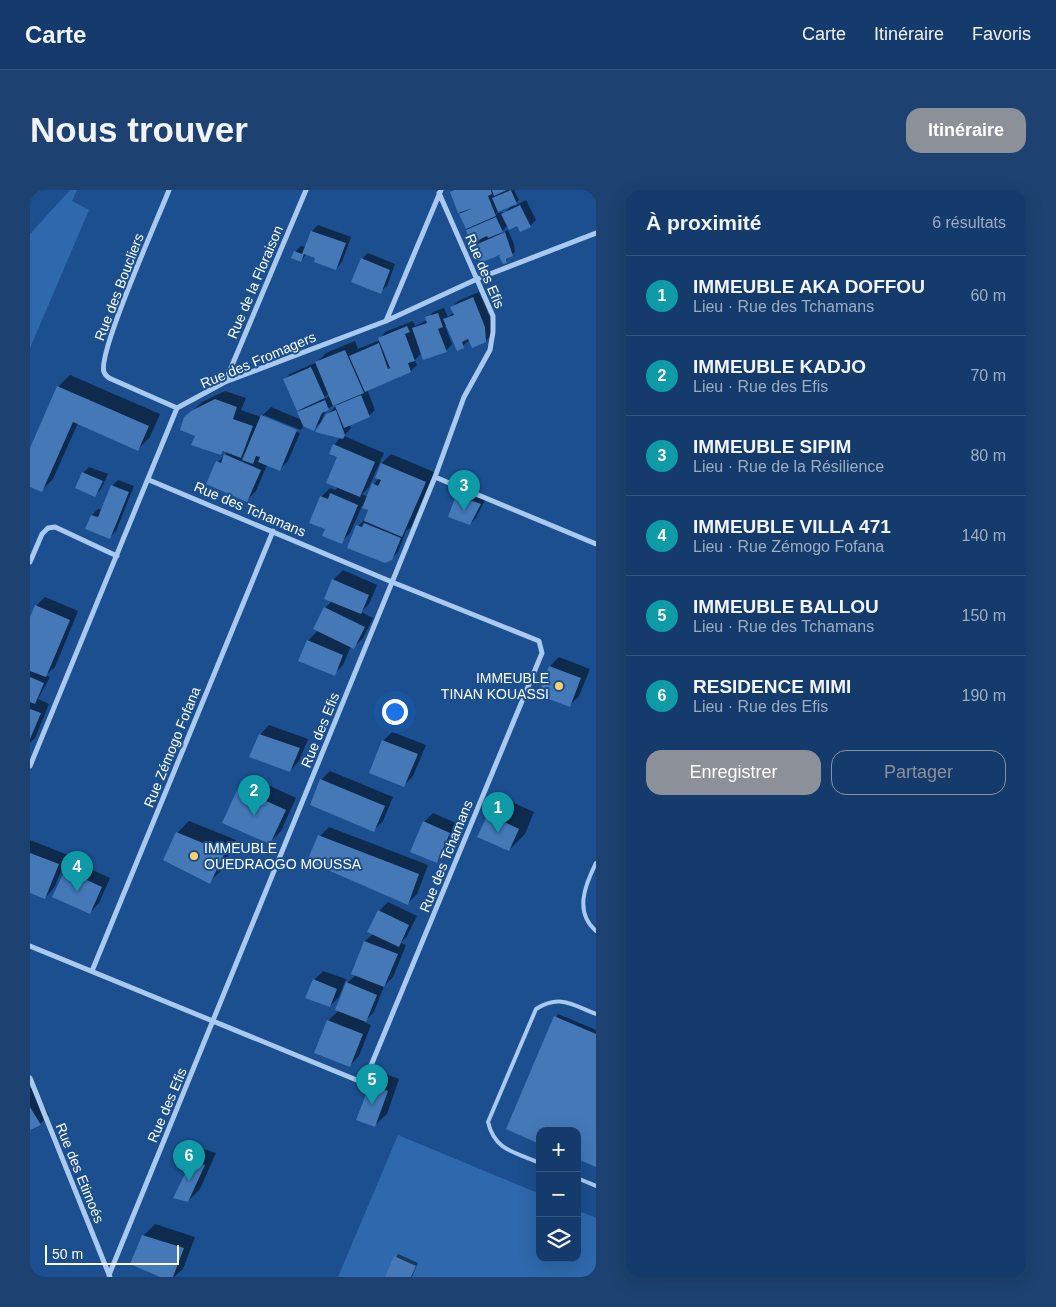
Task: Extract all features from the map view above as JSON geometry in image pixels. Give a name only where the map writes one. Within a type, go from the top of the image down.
[{"type":"street","name":"Rue des Boucliers","points":[[169,190],[117,317],[104,363],[104,372],[108,378],[177,408]]},
{"type":"street","name":"Rue de la Floraison","points":[[225,382],[306,190]]},
{"type":"street","points":[[386,321],[440,192]]},
{"type":"street","name":"Rue des Efis","points":[[109,1276],[435,477],[464,397],[490,350],[493,316],[440,192]]},
{"type":"street","name":"Rue des Fromagers","points":[[177,408],[225,382],[386,321],[477,279],[596,233]]},
{"type":"street","points":[[30,766],[177,408]]},
{"type":"street","points":[[435,477],[596,544]]},
{"type":"street","name":"Rue des Tchamans","points":[[30,946],[359,1081],[365,1080],[542,652],[540,641],[392,582],[149,480]]},
{"type":"street","points":[[30,562],[42,534],[48,528],[55,527],[116,556]]},
{"type":"street","name":"Rue Zémogo Fofana","points":[[92,971],[273,531]]},
{"type":"street","name":"Rue des Etimoés","points":[[30,1078],[109,1276]]},
{"type":"lane","points":[[596,863],[584,888],[584,911],[596,931]]},
{"type":"lane","points":[[536,1161],[499,1145],[491,1136],[488,1122],[536,1009],[546,1002],[560,1000],[596,1014]]},
{"type":"lane","points":[[581,1180],[596,1186]]},
{"type":"shaded area","points":[[70,190],[77,190],[72,201],[89,210],[30,348],[30,234]]},
{"type":"shaded area","points":[[398,1135],[536,1192],[536,1262],[581,1262],[581,1212],[596,1218],[596,1277],[338,1277]]},
{"type":"building","points":[[454,190],[491,190],[492,194],[488,196],[496,216],[466,229],[459,214],[473,208],[458,213],[450,192]]},
{"type":"building","points":[[492,190],[507,190],[494,196]]},
{"type":"building","points":[[511,190],[517,204],[498,212],[492,198]]},
{"type":"building","points":[[591,190],[596,190],[596,202]]},
{"type":"building","points":[[520,205],[531,227],[520,232],[517,226],[509,230],[501,214]]},
{"type":"building","points":[[496,217],[503,232],[488,238],[487,236],[476,241],[474,239],[470,241],[466,230]]},
{"type":"building","points":[[311,231],[346,243],[336,270],[314,262],[315,258],[304,254],[301,262],[291,258],[294,251],[302,254]]},
{"type":"building","points":[[505,232],[513,256],[506,259],[507,263],[503,264],[499,256],[502,254],[480,263],[473,246]]},
{"type":"building","points":[[361,258],[390,270],[381,294],[351,282]]},
{"type":"building","points":[[473,297],[485,327],[486,342],[472,348],[468,339],[462,342],[464,348],[457,351],[443,319],[454,315],[450,307]]},
{"type":"building","points":[[438,313],[443,327],[438,329],[447,352],[423,360],[412,328],[427,323],[425,317]]},
{"type":"building","points":[[407,326],[410,332],[405,334],[415,361],[408,363],[411,372],[365,392],[349,356],[379,343],[388,369],[390,368],[378,338]]},
{"type":"building","points":[[345,350],[364,393],[333,406],[315,362]]},
{"type":"building","points":[[311,367],[325,398],[297,411],[283,379]]},
{"type":"building","points":[[57,386],[149,426],[138,451],[73,422],[42,492],[30,487],[30,448]]},
{"type":"building","points":[[361,395],[370,417],[344,428],[335,406]]},
{"type":"building","points":[[215,399],[237,407],[233,419],[253,426],[241,458],[223,451],[221,455],[191,445],[195,436],[180,430],[184,417],[191,411]]},
{"type":"building","points":[[325,400],[329,410],[322,413],[314,431],[303,426],[297,412]]},
{"type":"building","points":[[336,410],[345,435],[343,439],[315,432],[326,414]]},
{"type":"building","points":[[261,415],[297,430],[280,471],[258,462],[260,457],[256,456],[253,464],[242,460]]},
{"type":"building","points":[[333,444],[375,462],[360,497],[326,483],[337,457],[329,454]]},
{"type":"building","points":[[224,454],[261,470],[247,502],[206,484],[216,461],[221,463]]},
{"type":"building","points":[[381,463],[426,482],[402,537],[364,521],[368,510],[362,508],[372,483],[378,486],[381,480],[375,478]]},
{"type":"building","points":[[82,472],[103,481],[95,497],[75,488]]},
{"type":"building","points":[[111,485],[129,492],[110,539],[85,529],[91,515],[98,517]]},
{"type":"building","points":[[330,493],[358,505],[342,544],[322,536],[325,529],[309,523],[320,496],[328,499]]},
{"type":"building","points":[[456,495],[481,504],[470,525],[448,517]]},
{"type":"building","points":[[364,523],[401,538],[392,560],[385,563],[347,548],[356,525],[362,527]]},
{"type":"building","points":[[332,579],[369,595],[361,614],[324,599]]},
{"type":"building","points":[[35,605],[70,620],[46,677],[30,671],[30,617]]},
{"type":"building","points":[[324,607],[365,627],[354,649],[313,629]]},
{"type":"building","points":[[307,640],[343,655],[335,676],[298,661]]},
{"type":"building","name":"IMMEUBLE TINAN KOUASSI","points":[[549,666],[581,678],[570,707],[538,695]]},
{"type":"building","points":[[30,677],[44,683],[35,704],[30,702]]},
{"type":"building","points":[[30,709],[41,713],[30,739]]},
{"type":"building","points":[[259,734],[300,748],[290,772],[249,757]]},
{"type":"building","points":[[382,740],[418,754],[404,787],[369,773]]},
{"type":"building","points":[[320,779],[385,806],[374,832],[310,805]]},
{"type":"building","points":[[238,788],[286,810],[270,844],[222,823]]},
{"type":"building","points":[[488,814],[519,829],[509,851],[477,837]]},
{"type":"building","points":[[423,821],[450,833],[437,863],[410,852]]},
{"type":"building","name":"IMMEUBLE OUEDRAOGO MOUSSA","points":[[176,832],[225,852],[210,884],[163,860]]},
{"type":"building","points":[[318,835],[419,874],[408,905],[307,861]]},
{"type":"building","points":[[30,853],[59,864],[45,899],[30,893]]},
{"type":"building","points":[[65,870],[102,887],[90,914],[52,897]]},
{"type":"building","points":[[378,910],[409,925],[399,947],[367,932]]},
{"type":"building","points":[[364,941],[398,954],[384,987],[351,974]]},
{"type":"building","points":[[313,979],[337,989],[330,1007],[305,998]]},
{"type":"building","points":[[346,982],[377,995],[366,1022],[335,1010]]},
{"type":"building","points":[[554,1016],[596,1034],[596,1167],[581,1161],[581,1127],[536,1127],[536,1142],[506,1129]]},
{"type":"building","points":[[327,1020],[363,1034],[350,1067],[314,1053]]},
{"type":"building","points":[[370,1084],[388,1091],[375,1127],[356,1120]]},
{"type":"building","points":[[30,1107],[41,1125],[30,1130]]},
{"type":"building","points":[[192,1160],[205,1165],[188,1202],[173,1198]]},
{"type":"building","points":[[142,1235],[184,1248],[173,1277],[160,1277],[130,1264]]},
{"type":"building","points":[[394,1256],[416,1266],[411,1277],[385,1277]]},
{"type":"place","name":"IMMEUBLE SIPIM","points":[[464,511]]},
{"type":"place","name":"IMMEUBLE TINAN KOUASSI","points":[[559,686]]},
{"type":"place","name":"IMMEUBLE KADJO","points":[[254,816]]},
{"type":"place","name":"IMMEUBLE AKA DOFFOU","points":[[498,833]]},
{"type":"place","name":"IMMEUBLE OUEDRAOGO MOUSSA","points":[[194,856]]},
{"type":"place","name":"IMMEUBLE VILLA 471","points":[[77,892]]},
{"type":"place","name":"IMMEUBLE BALLOU","points":[[372,1105]]},
{"type":"place","name":"RESIDENCE MIMI","points":[[189,1181]]}]
